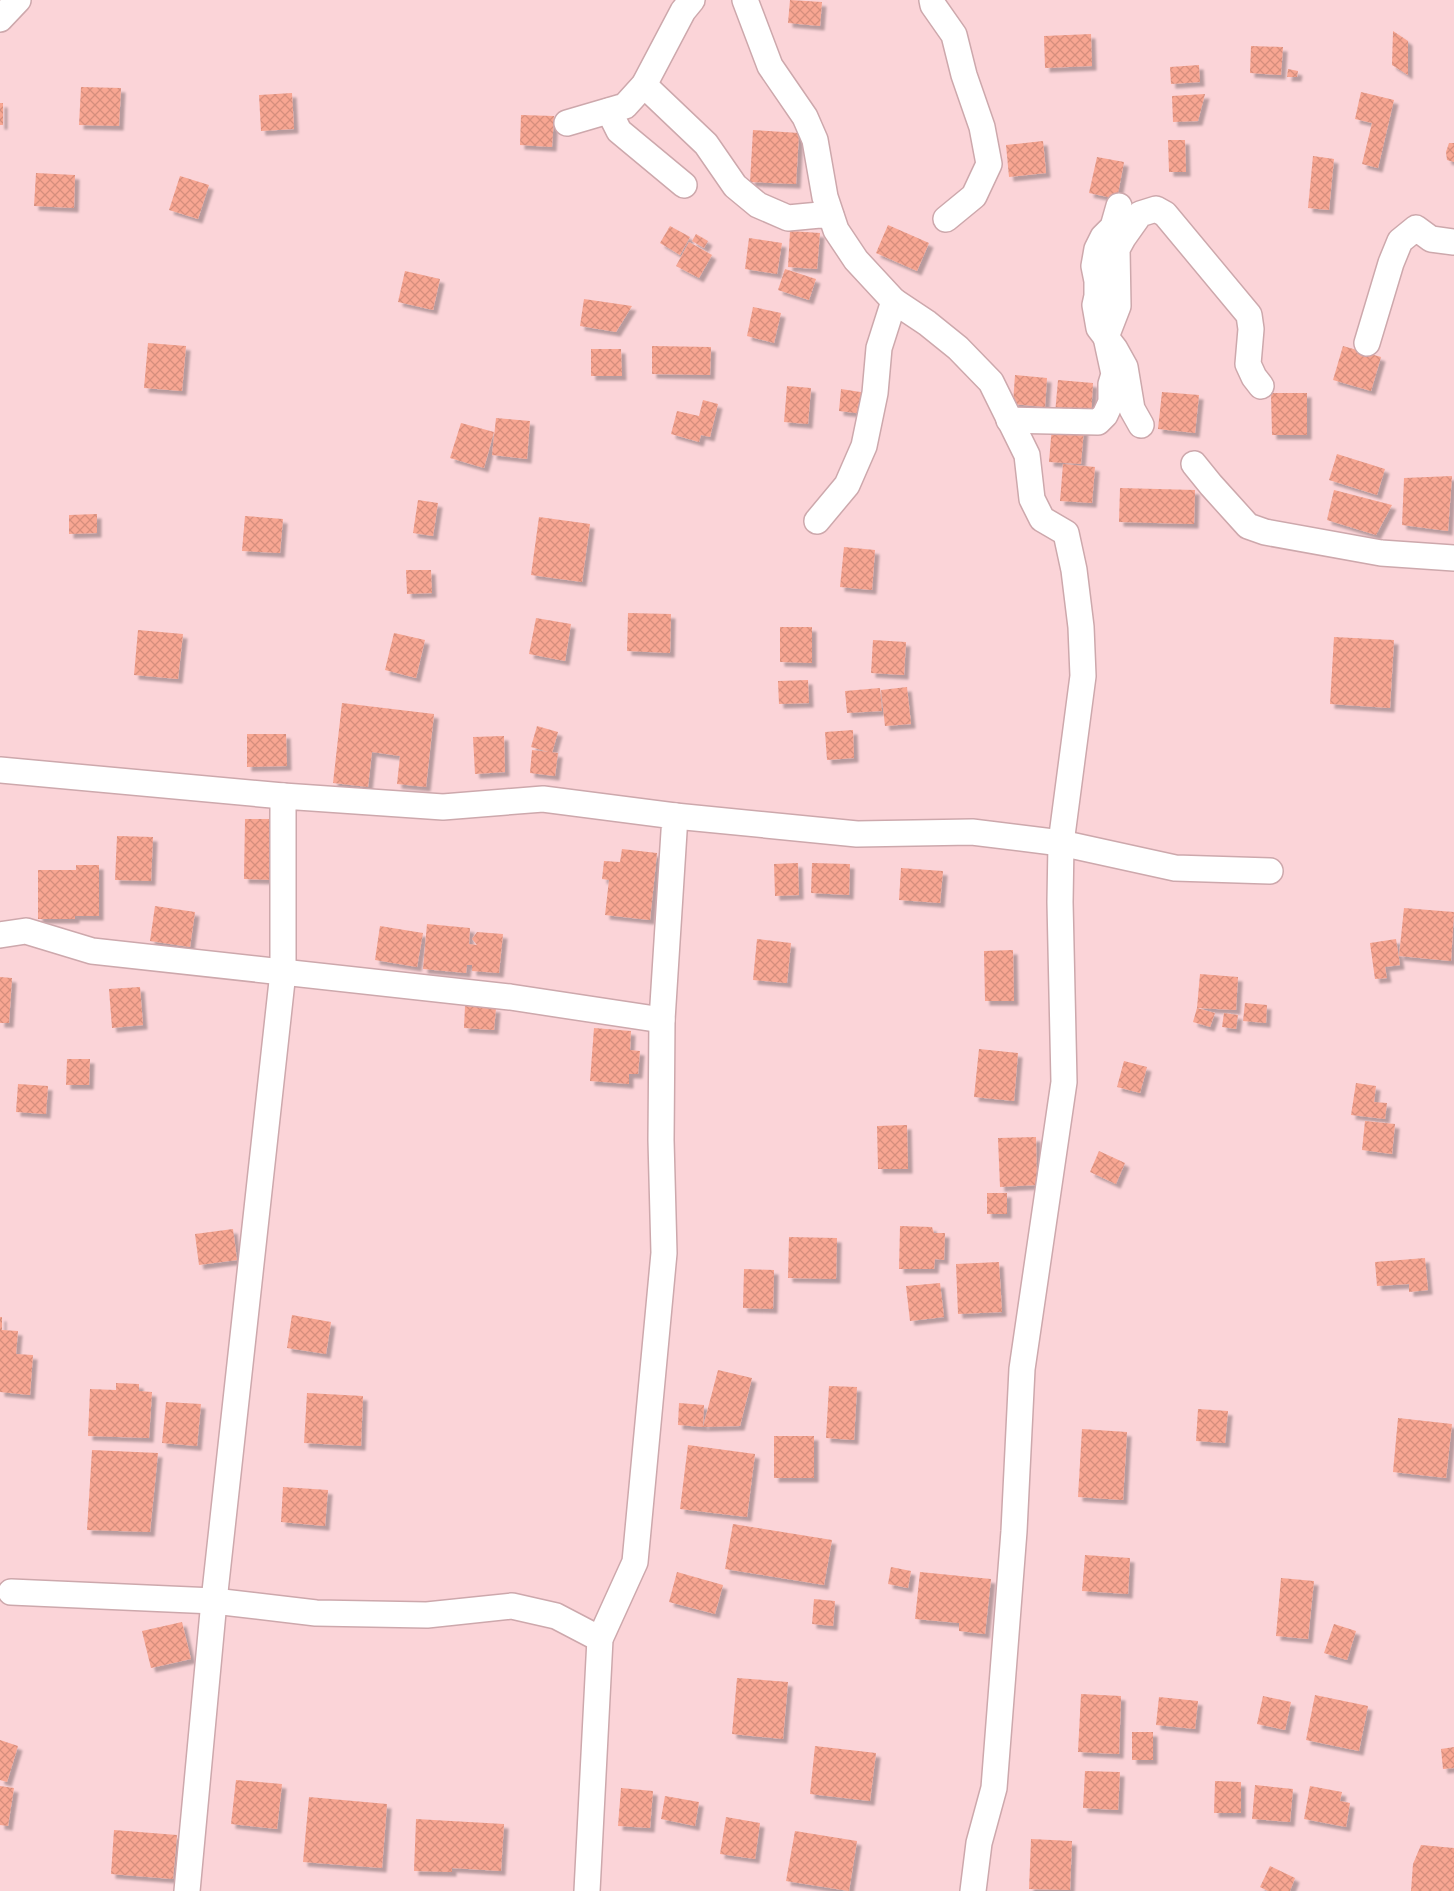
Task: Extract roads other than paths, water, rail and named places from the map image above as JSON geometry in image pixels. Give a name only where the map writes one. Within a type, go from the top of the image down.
[{"type":"street","points":[[0,19],[18,0]]},
{"type":"street","points":[[567,123],[625,106],[644,85],[684,11],[692,0]]},
{"type":"street","points":[[745,0],[770,66],[806,117],[814,140],[824,197],[836,230],[856,260],[894,301],[927,323],[958,348],[991,382],[1026,455],[1032,499],[1042,519],[1066,533],[1074,570],[1081,627],[1083,676],[1061,843],[1060,902],[1064,1082],[1022,1369],[1014,1541],[994,1788],[979,1843],[973,1891]]},
{"type":"street","points":[[932,0],[933,5],[954,34],[964,75],[982,127],[989,164],[974,196],[946,219]]},
{"type":"street","points":[[644,85],[706,144],[736,186],[758,205],[788,218],[820,215],[831,216]]},
{"type":"street","points":[[609,111],[619,131],[684,186]]},
{"type":"street","points":[[1119,206],[1114,227],[1103,237],[1097,249],[1094,266],[1097,281],[1095,305],[1099,328],[1115,349],[1125,367],[1132,409],[1141,425]]},
{"type":"street","points":[[1009,420],[1098,422],[1106,415],[1111,402],[1111,384],[1114,374],[1106,337],[1118,306],[1117,249],[1140,214],[1156,209],[1165,214],[1249,315],[1248,364],[1261,386]]},
{"type":"street","points":[[1368,343],[1390,263],[1400,241],[1416,228],[1431,239],[1454,242]]},
{"type":"street","points":[[817,522],[847,486],[864,446],[875,393],[879,348],[894,301]]},
{"type":"street","points":[[1194,464],[1248,526],[1265,532],[1381,553],[1454,558]]},
{"type":"street","points":[[0,770],[283,796],[443,807],[544,798],[675,816],[858,834],[972,832],[1061,843],[1175,868],[1270,871]]},
{"type":"street","points":[[188,1891],[214,1600],[283,972],[283,796]]},
{"type":"street","points":[[587,1891],[600,1639],[635,1562],[664,1254],[661,1140],[662,1020],[675,816]]},
{"type":"street","points":[[0,935],[26,931],[92,951],[510,997],[662,1020]]},
{"type":"street","points":[[11,1592],[214,1600],[316,1613],[427,1615],[512,1606],[556,1616],[600,1639]]}]
